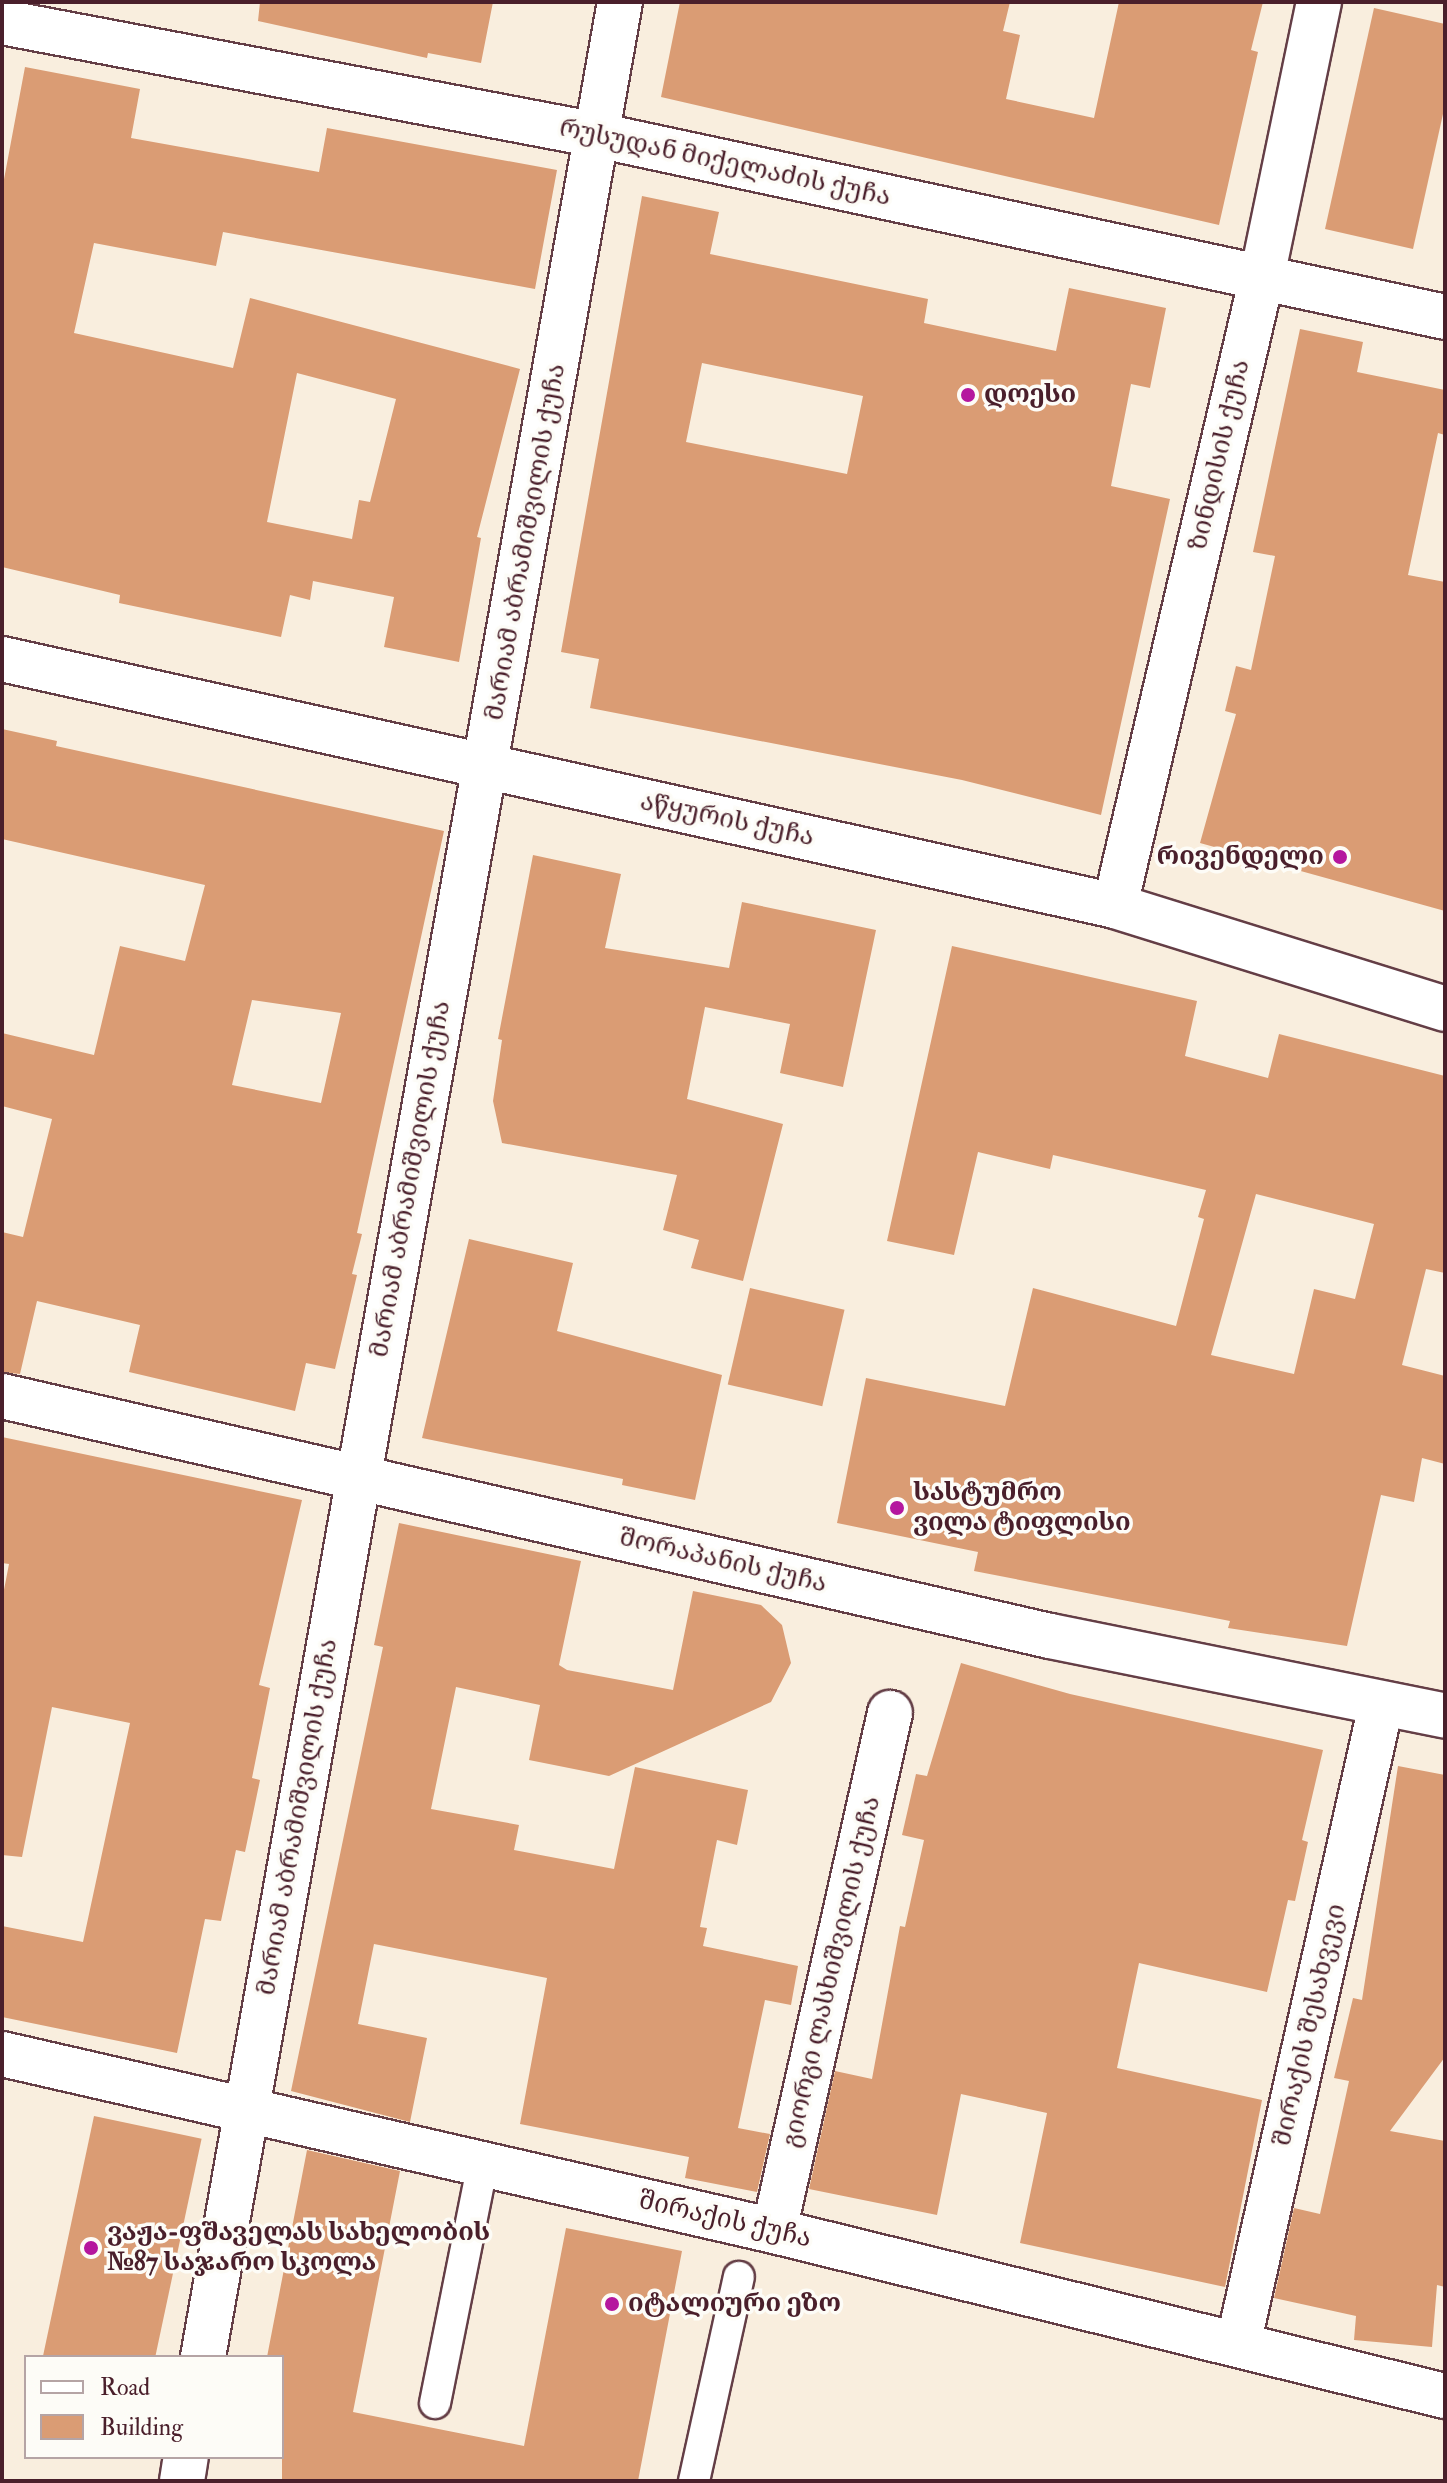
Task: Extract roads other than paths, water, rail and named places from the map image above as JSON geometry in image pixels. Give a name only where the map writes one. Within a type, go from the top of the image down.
[{"type":"street","name":"მარიამ აბრამიშვილის ქუჩა","points":[[203,2355],[620,2]]},
{"type":"street","name":"ზინდისის ქუჩა","points":[[1115,906],[1262,277],[1319,2]]},
{"type":"street","name":"რუსუდან მიქელაძის ქუჩა","points":[[2,22],[597,135],[1445,317]]},
{"type":"street","name":"აწყურის ქუჩა","points":[[2,659],[1115,906],[1445,1009]]},
{"type":"street","name":"შორაპანის ქუჩა","points":[[2,1396],[1034,1632],[1445,1716]]},
{"type":"street","name":"შირაქის შესახვევი","points":[[1238,2345],[1381,1705]]},
{"type":"street","name":"გიორგი ლასხიშვილის ქუჩა","points":[[774,2231],[890,1713]]},
{"type":"street","name":"შირაქის ქუჩა","points":[[2,2054],[248,2107],[774,2231],[1445,2396]]},
{"type":"street","points":[[182,2481],[186,2459]]},
{"type":"lane","points":[[435,2403],[483,2163]]},
{"type":"lane","points":[[694,2481],[739,2277]]},
{"type":"place","name":"დოესი","points":[[968,395]]},
{"type":"place","name":"რივენდელი","points":[[1340,857]]},
{"type":"place","name":"სასტუმრო ვილა ტიფლისი","points":[[897,1508]]},
{"type":"place","name":"ვაჟა-ფშაველას სახელობის №87 საჯარო სკოლა","points":[[91,2248]]},
{"type":"place","name":"იტალიური ეზო","points":[[612,2304]]}]
